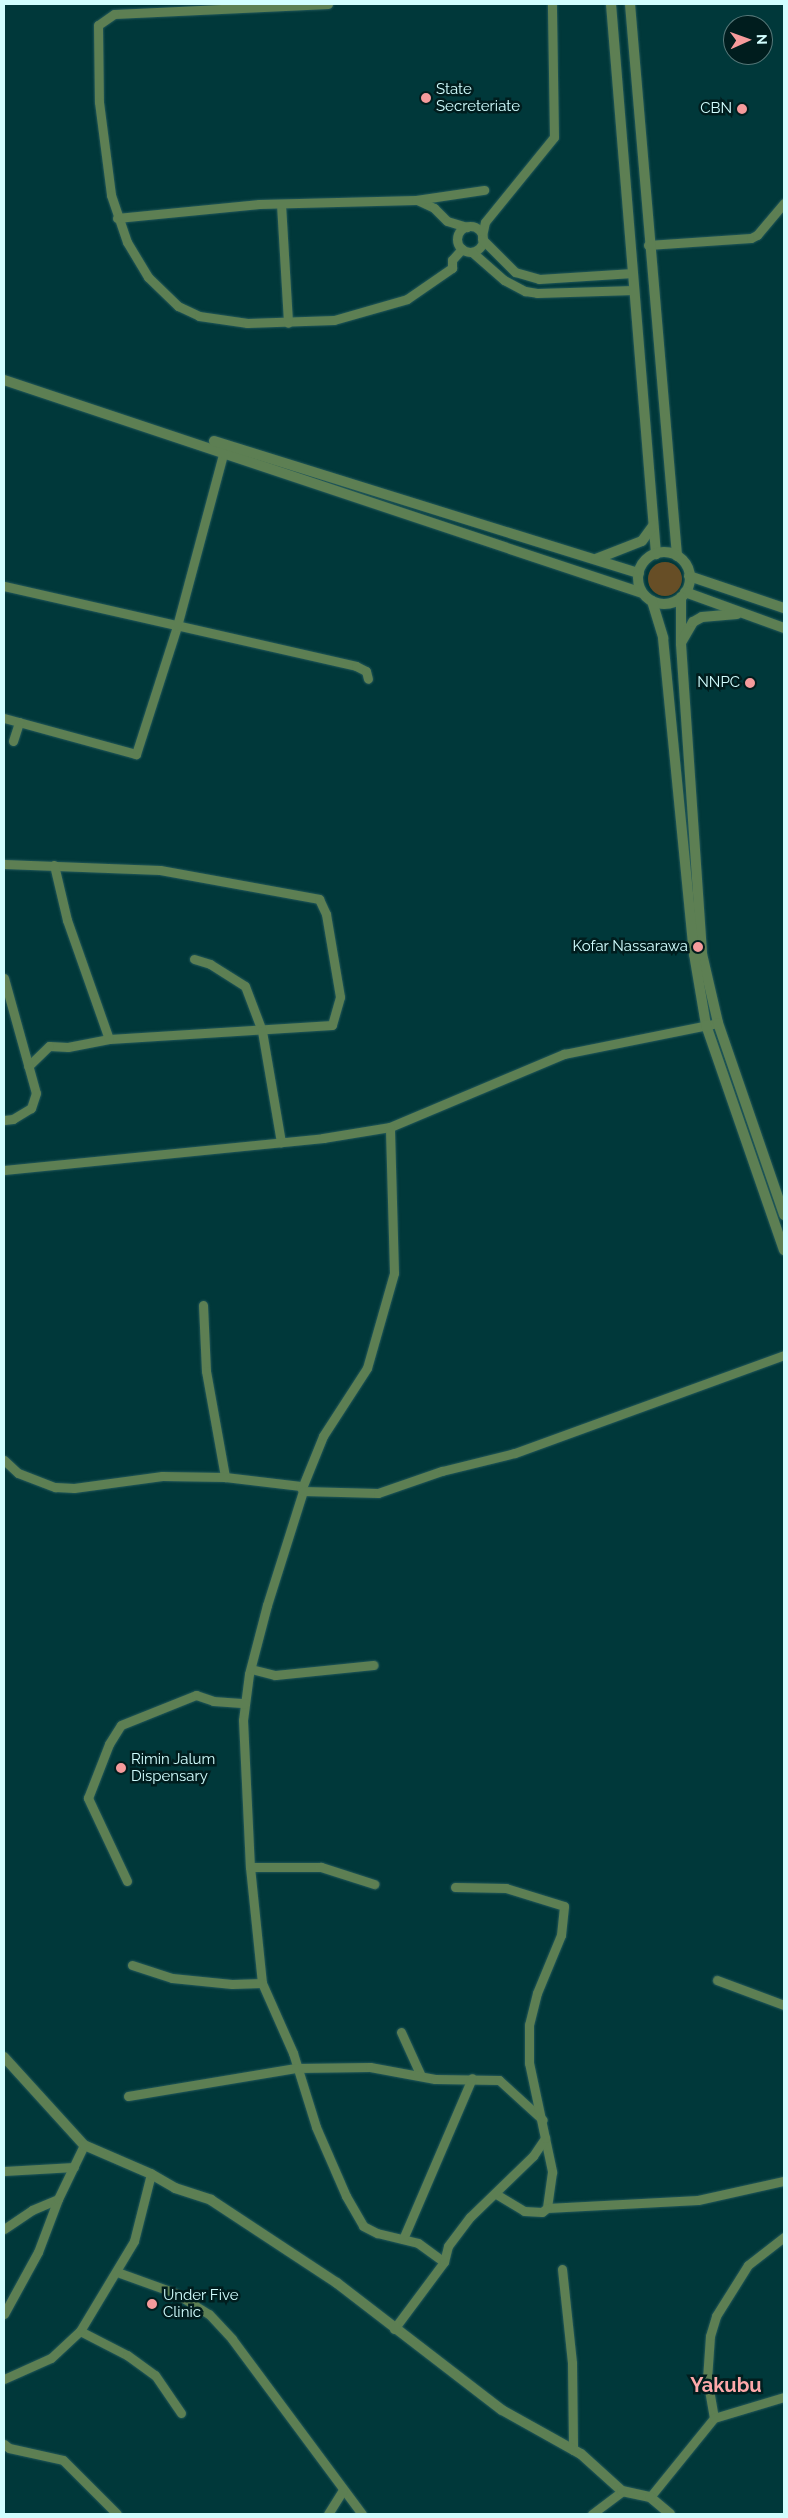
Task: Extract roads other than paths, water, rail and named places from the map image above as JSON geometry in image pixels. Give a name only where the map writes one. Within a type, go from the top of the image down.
[{"type":"street","points":[[328,4],[114,14],[98,25],[99,102],[111,196],[117,218],[148,277],[178,306],[199,316],[219,320],[288,323],[334,320],[406,299],[452,268],[452,260],[462,249]]},
{"type":"street","points":[[472,252],[480,247],[485,222],[554,137],[552,4]]},
{"type":"street","points":[[611,4],[656,554]]},
{"type":"street","points":[[630,4],[648,245],[677,556]]},
{"type":"street","points":[[117,218],[281,204],[416,200],[484,190]]},
{"type":"street","points":[[416,200],[434,208],[447,221],[462,249],[472,252],[504,280],[525,291],[537,293],[634,290]]},
{"type":"street","points":[[648,245],[750,238],[757,235],[784,203]]},
{"type":"street","points":[[281,204],[288,323]]},
{"type":"street","points":[[447,221],[470,227],[516,272],[539,279],[633,273]]},
{"type":"street","points":[[457,240],[460,231],[485,222]]},
{"type":"street","points":[[4,373],[638,573]]},
{"type":"street","points":[[4,380],[642,593],[652,601],[667,604],[683,594]]},
{"type":"street","points":[[4,718],[136,754],[177,626],[224,452]]},
{"type":"street","points":[[596,559],[642,541],[654,522]]},
{"type":"street","points":[[642,593],[638,573],[648,558],[656,554],[677,556],[685,564],[689,576],[683,594],[681,644],[702,954],[718,1023],[784,1215]]},
{"type":"street","points":[[689,576],[784,608]]},
{"type":"street","points":[[4,586],[356,666],[366,671],[368,679]]},
{"type":"street","points":[[683,594],[784,628]]},
{"type":"street","points":[[652,601],[663,638],[694,954],[706,1026],[784,1250]]},
{"type":"street","points":[[681,644],[693,622],[702,616],[743,614]]},
{"type":"street","points":[[13,742],[19,722]]},
{"type":"street","points":[[4,864],[160,870],[319,899],[326,914],[340,997],[332,1026],[109,1039],[68,1047],[49,1046],[28,1066]]},
{"type":"street","points":[[54,865],[67,920],[109,1039]]},
{"type":"street","points":[[194,959],[210,964],[245,986],[262,1031],[281,1142]]},
{"type":"street","points":[[4,978],[36,1093],[31,1108],[13,1119],[4,1120]]},
{"type":"street","points":[[4,1170],[281,1142],[390,1128],[481,1086],[564,1054],[718,1023]]},
{"type":"street","points":[[390,1128],[394,1273],[367,1368],[323,1436],[303,1489],[267,1606],[251,1669],[245,1703],[245,1798],[262,1983],[293,2053],[296,2068],[331,2162],[363,2226],[377,2233],[418,2243],[444,2262]]},
{"type":"street","points":[[203,1305],[206,1371],[225,1477]]},
{"type":"street","points":[[4,1460],[18,1473],[55,1487],[74,1488],[162,1476],[225,1477],[303,1489],[378,1493],[442,1471],[515,1453],[784,1355]]},
{"type":"street","points":[[251,1669],[275,1676],[373,1665]]},
{"type":"street","points":[[127,1881],[88,1798],[117,1731],[136,1717],[196,1695],[213,1701],[245,1703]]},
{"type":"street","points":[[250,1867],[321,1866],[374,1884]]},
{"type":"street","points":[[455,1887],[506,1888],[564,1906],[561,1934],[537,1993],[529,2024],[529,2063],[543,2120],[552,2172],[547,2208]]},
{"type":"street","points":[[132,1965],[172,1978],[232,1984],[262,1983]]},
{"type":"street","points":[[717,1980],[784,2005]]},
{"type":"street","points":[[401,2032],[422,2076]]},
{"type":"street","points":[[4,2057],[84,2145],[151,2174],[175,2188],[211,2200],[269,2236],[337,2283],[394,2329],[502,2410],[573,2450],[622,2491],[650,2497],[670,2514]]},
{"type":"street","points":[[128,2096],[296,2068],[370,2067],[422,2076],[499,2080],[543,2120]]},
{"type":"street","points":[[403,2239],[472,2078]]},
{"type":"street","points":[[394,2329],[444,2262],[448,2246],[470,2217],[496,2194],[533,2156],[545,2138]]},
{"type":"street","points":[[4,2314],[38,2252],[58,2199],[84,2145]]},
{"type":"street","points":[[4,2171],[74,2167]]},
{"type":"street","points":[[4,2379],[51,2358],[80,2331],[134,2241],[151,2174]]},
{"type":"street","points":[[496,2194],[524,2210],[542,2212],[547,2208],[698,2200],[784,2181]]},
{"type":"street","points":[[4,2229],[32,2210],[58,2199]]},
{"type":"street","points":[[714,2418],[707,2378],[710,2336],[716,2316],[748,2265],[784,2238]]},
{"type":"street","points":[[562,2269],[572,2363],[573,2450]]},
{"type":"street","points":[[117,2272],[176,2293],[209,2314],[232,2339],[342,2490],[362,2514]]},
{"type":"street","points":[[80,2331],[127,2355],[155,2375],[181,2413]]},
{"type":"street","points":[[650,2497],[714,2418],[784,2397]]},
{"type":"street","points":[[4,2444],[9,2448],[63,2460],[117,2514]]},
{"type":"street","points":[[328,2514],[342,2490]]},
{"type":"street","points":[[592,2514],[622,2491]]},
{"type":"place","name":"State Secreteriate","points":[[426,98]]},
{"type":"place","name":"CBN","points":[[742,109]]},
{"type":"place","name":"NNPC","points":[[750,683]]},
{"type":"place","name":"Kofar Nassarawa","points":[[698,947]]},
{"type":"place","name":"Rimin Jalum Dispensary","points":[[121,1768]]},
{"type":"place","name":"Under Five Clinic","points":[[152,2304]]},
{"type":"district","name":"Yakubu","points":[[726,2385]]}]
